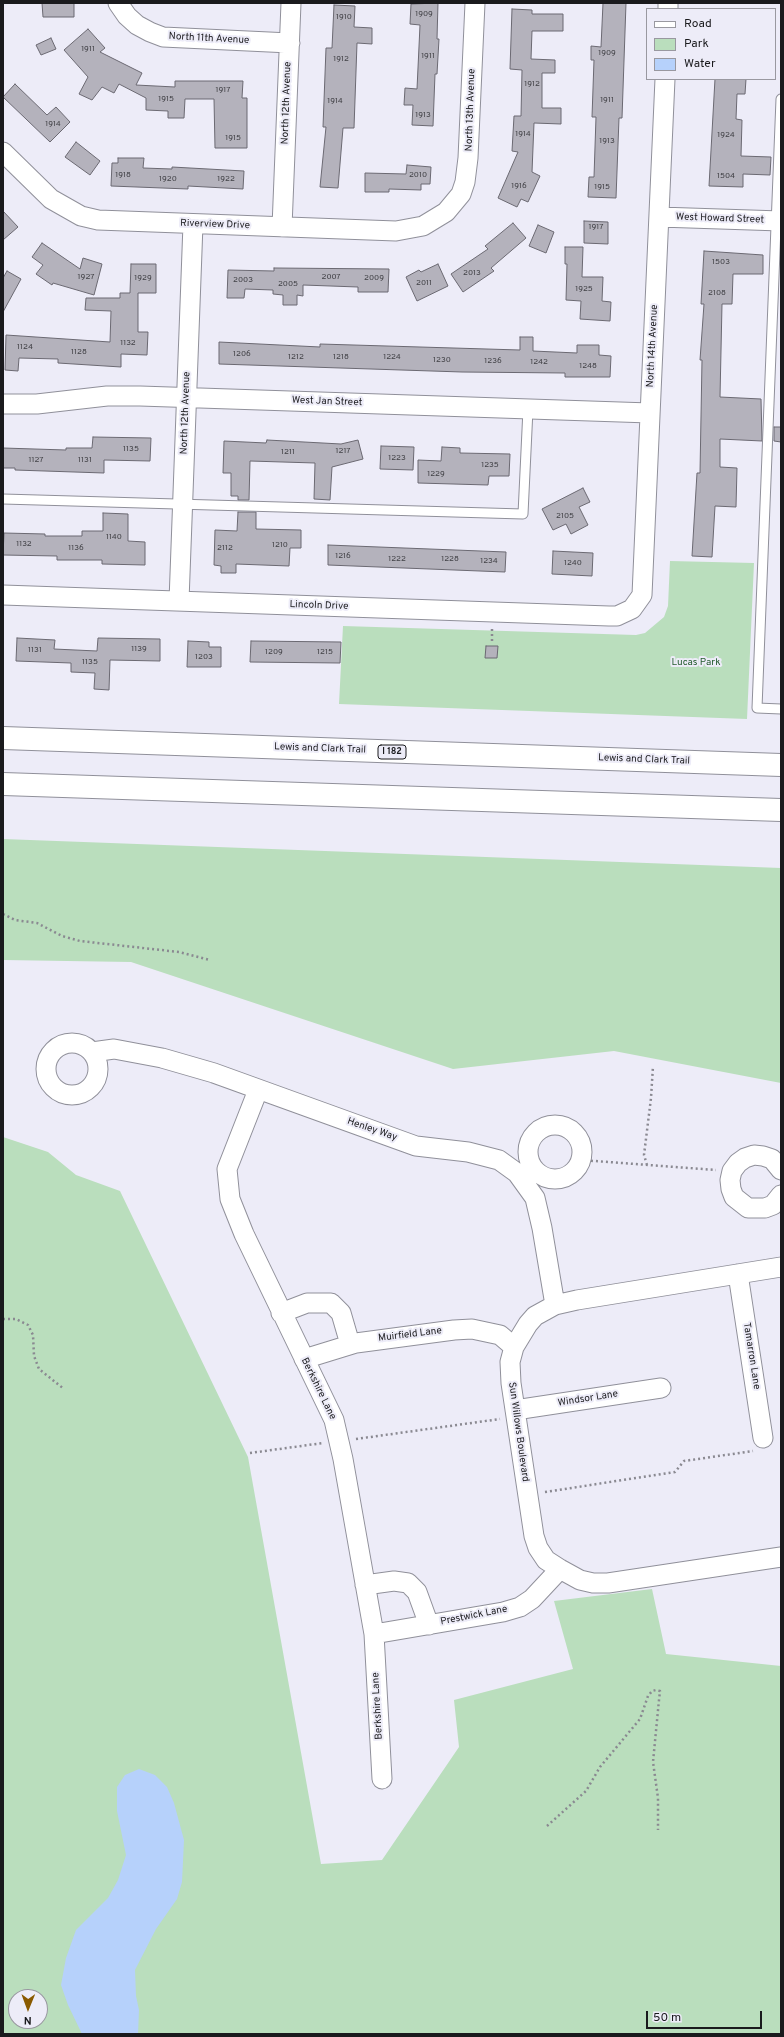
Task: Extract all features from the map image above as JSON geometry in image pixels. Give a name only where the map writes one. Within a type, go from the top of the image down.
[{"type":"highway","name":"Lewis and Clark Trail","points":[[3,738],[781,765]]},
{"type":"highway","points":[[3,784],[781,810]]},
{"type":"street","name":"North 11th Avenue","points":[[118,3],[127,16],[138,25],[163,37],[177,39],[290,43]]},
{"type":"street","name":"North 12th Avenue","points":[[282,227],[291,3]]},
{"type":"street","name":"North 13th Avenue","points":[[446,212],[461,194],[468,164],[475,3]]},
{"type":"street","name":"North 14th Avenue","points":[[632,609],[642,595],[665,80]]},
{"type":"street","name":"Riverview Drive","points":[[3,152],[51,199],[81,216],[112,221],[410,230],[424,226],[446,212]]},
{"type":"street","name":"West Howard Street","points":[[659,217],[779,221]]},
{"type":"street","name":"North 12th Avenue","points":[[179,601],[193,224]]},
{"type":"street","name":"West Jan Street","points":[[3,404],[37,404],[108,396],[187,397],[650,413]]},
{"type":"street","name":"Lincoln Drive","points":[[3,595],[617,616],[632,609]]},
{"type":"street","name":"Henley Way","points":[[92,1052],[114,1049],[162,1058],[214,1073],[416,1146],[468,1152],[499,1160],[517,1173],[532,1178],[555,1305]]},
{"type":"street","name":"Berkshire Lane","points":[[258,1090],[227,1169],[230,1199],[244,1234],[334,1420],[374,1634],[382,1779]]},
{"type":"street","points":[[551,1125],[561,1125],[576,1135],[580,1143],[581,1160],[574,1171],[563,1178],[532,1178],[528,1159],[528,1150],[530,1141],[535,1133],[542,1128],[551,1125]]},
{"type":"street","points":[[781,1170],[772,1159],[754,1155],[745,1158],[738,1163],[732,1171],[730,1180],[734,1197],[748,1208],[765,1208],[773,1205],[781,1195]]},
{"type":"street","name":"Sun Willows Boulevard","points":[[781,1267],[577,1300],[555,1305],[535,1316],[514,1347],[510,1362],[534,1536],[538,1548],[546,1560],[580,1580],[593,1583],[608,1583],[781,1558]]},
{"type":"street","name":"Tamarron Lane","points":[[738,1274],[760,1444]]},
{"type":"street","points":[[282,1313],[307,1303],[331,1303],[341,1313],[350,1344]]},
{"type":"street","name":"Muirfield Lane","points":[[304,1359],[350,1344],[472,1329],[500,1335],[514,1347]]},
{"type":"street","name":"Windsor Lane","points":[[516,1414],[661,1388]]},
{"type":"street","name":"Prestwick Lane","points":[[374,1634],[503,1612],[520,1607],[532,1599],[560,1569]]},
{"type":"street","points":[[365,1584],[394,1581],[408,1583],[417,1592],[429,1625]]},
{"type":"lane","points":[[781,99],[779,221],[757,708],[781,709]]},
{"type":"lane","points":[[3,499],[523,514],[528,409]]},
{"type":"path","points":[[492,628],[492,644]]},
{"type":"path","points":[[3,914],[15,920],[37,923],[62,936],[80,941],[179,952],[210,960]]},
{"type":"path","points":[[648,1165],[644,1155],[651,1098],[653,1066]]},
{"type":"path","points":[[581,1160],[732,1171]]},
{"type":"path","points":[[3,1319],[16,1319],[28,1325],[33,1335],[34,1356],[39,1369],[64,1389]]},
{"type":"path","points":[[250,1454],[516,1414]]},
{"type":"path","points":[[528,1495],[675,1472],[684,1461],[760,1444]]},
{"type":"path","points":[[547,1826],[586,1791],[600,1767],[640,1719],[648,1696],[652,1691],[656,1690],[660,1691],[660,1700],[653,1762],[658,1798],[658,1830]]},
{"type":"green space","name":"Lucas Park","points":[[670,561],[754,563],[747,719],[339,704],[343,626],[636,635],[645,633],[664,617],[668,606]]},
{"type":"green space","points":[[3,839],[781,868],[781,1083],[614,1051],[453,1069],[131,962],[3,960]]},
{"type":"green space","points":[[3,1137],[48,1152],[76,1175],[120,1191],[248,1457],[321,1864],[382,1860],[459,1747],[454,1700],[573,1669],[554,1601],[652,1589],[666,1654],[781,1666],[781,2034],[3,2034]]},
{"type":"water","points":[[139,1769],[155,1775],[167,1787],[174,1803],[184,1840],[182,1882],[177,1899],[156,1929],[135,1970],[136,1996],[139,2010],[138,2034],[82,2034],[68,2005],[61,1985],[66,1958],[76,1930],[108,1898],[118,1880],[126,1855],[117,1811],[117,1787],[125,1775]]},
{"type":"building","points":[[42,3],[74,3],[74,17],[43,17]]},
{"type":"building","points":[[438,3],[437,39],[439,39],[437,74],[435,74],[433,126],[412,125],[413,105],[404,105],[405,88],[417,89],[420,25],[410,24],[411,4]]},
{"type":"building","points":[[603,3],[626,3],[622,118],[619,118],[616,198],[588,197],[589,177],[594,177],[596,117],[592,117],[594,60],[591,60],[591,46],[601,47]]},
{"type":"building","points":[[334,5],[355,6],[354,27],[372,28],[372,44],[357,43],[354,128],[343,128],[338,188],[320,187],[326,127],[323,127],[326,48],[332,48]]},
{"type":"building","points":[[512,9],[532,10],[532,14],[563,14],[563,31],[532,31],[531,59],[555,60],[555,73],[542,73],[542,108],[561,108],[561,124],[534,123],[532,172],[540,176],[528,202],[521,199],[517,207],[498,198],[518,152],[512,151],[514,116],[521,116],[522,70],[510,69]]},
{"type":"building","points":[[88,29],[105,48],[100,52],[142,73],[136,85],[175,87],[175,81],[243,81],[242,98],[247,98],[247,148],[215,148],[214,99],[185,99],[184,118],[168,118],[168,111],[146,110],[146,98],[119,84],[114,93],[102,87],[92,100],[79,94],[88,77],[64,50]]},
{"type":"building","points":[[51,38],[56,49],[41,55],[36,45]]},
{"type":"building","points":[[715,80],[746,80],[745,94],[737,94],[736,119],[742,120],[741,156],[771,157],[770,175],[743,174],[743,187],[709,186]]},
{"type":"building","points":[[15,84],[47,115],[56,107],[70,122],[50,142],[3,97]]},
{"type":"building","points":[[76,142],[100,161],[90,175],[65,157]]},
{"type":"building","points":[[118,158],[144,158],[143,168],[172,169],[172,167],[244,171],[243,189],[188,186],[188,189],[111,186],[112,163],[118,163]]},
{"type":"building","points":[[407,165],[431,167],[430,184],[421,184],[421,190],[389,189],[389,192],[365,192],[365,173],[406,174]]},
{"type":"building","points":[[3,211],[18,227],[3,240]]},
{"type":"building","points":[[584,221],[608,222],[608,244],[584,243]]},
{"type":"building","points":[[513,223],[526,238],[491,268],[494,271],[463,292],[451,274],[488,249],[485,246]]},
{"type":"building","points":[[538,225],[554,232],[546,253],[529,246]]},
{"type":"building","points":[[42,243],[80,269],[83,258],[102,264],[94,295],[53,283],[52,285],[36,274],[43,265],[32,257]]},
{"type":"building","points":[[565,247],[583,247],[582,277],[603,277],[602,301],[611,302],[610,321],[580,319],[581,301],[566,300],[567,264],[565,264]]},
{"type":"building","points":[[704,251],[763,255],[763,274],[733,274],[732,304],[722,304],[720,397],[761,399],[762,441],[720,439],[720,467],[737,468],[736,507],[715,506],[712,557],[692,556],[697,473],[700,473],[702,360],[700,360],[704,304],[701,304]]},
{"type":"building","points":[[131,264],[156,264],[156,293],[138,293],[138,332],[148,332],[147,355],[121,354],[121,367],[58,363],[58,359],[19,358],[18,371],[5,370],[6,335],[110,342],[111,311],[85,310],[86,298],[120,298],[120,293],[130,293]]},
{"type":"building","points":[[438,264],[448,286],[417,301],[406,277],[419,270],[421,272]]},
{"type":"building","points":[[274,268],[389,269],[388,292],[358,292],[358,287],[303,285],[303,296],[297,295],[297,305],[283,305],[283,295],[273,294],[273,290],[245,289],[244,298],[227,298],[228,270],[274,271]]},
{"type":"building","points":[[7,271],[21,279],[3,312],[3,278]]},
{"type":"building","points":[[520,337],[533,337],[533,351],[577,353],[577,345],[599,345],[599,355],[611,356],[610,377],[565,377],[565,373],[462,372],[219,364],[219,342],[320,347],[320,344],[520,350]]},
{"type":"building","points":[[774,427],[781,427],[781,442],[774,441]]},
{"type":"building","points":[[93,437],[151,438],[150,461],[104,460],[104,473],[15,470],[15,468],[3,468],[3,448],[66,450],[66,448],[92,448]]},
{"type":"building","points":[[267,440],[341,444],[358,440],[363,459],[332,467],[330,500],[314,499],[315,463],[250,461],[249,500],[238,500],[238,496],[231,496],[231,473],[223,473],[224,441],[266,443]]},
{"type":"building","points":[[381,446],[414,447],[413,470],[380,469]]},
{"type":"building","points":[[442,447],[460,448],[460,453],[510,454],[509,476],[489,476],[488,485],[418,483],[418,460],[441,461]]},
{"type":"building","points":[[583,488],[590,502],[579,507],[588,525],[571,534],[566,524],[553,530],[542,509]]},
{"type":"building","points":[[238,512],[256,512],[256,529],[301,530],[301,548],[290,548],[289,566],[236,564],[236,573],[221,573],[221,566],[214,565],[215,530],[237,531]]},
{"type":"building","points":[[103,513],[128,514],[128,541],[145,542],[145,565],[102,564],[102,560],[57,560],[57,556],[3,555],[4,533],[45,534],[45,536],[82,536],[82,531],[103,531]]},
{"type":"building","points":[[328,545],[506,552],[505,572],[328,565]]},
{"type":"building","points":[[553,551],[593,553],[592,576],[552,574]]},
{"type":"building","points":[[17,638],[55,640],[54,649],[97,651],[98,638],[160,639],[160,661],[110,660],[109,690],[94,689],[95,673],[71,672],[71,663],[16,661]]},
{"type":"building","points":[[188,641],[209,642],[209,647],[221,647],[221,667],[187,667]]},
{"type":"building","points":[[251,641],[341,642],[340,663],[250,662]]},
{"type":"building","points":[[486,646],[498,646],[497,658],[485,658]]}]
